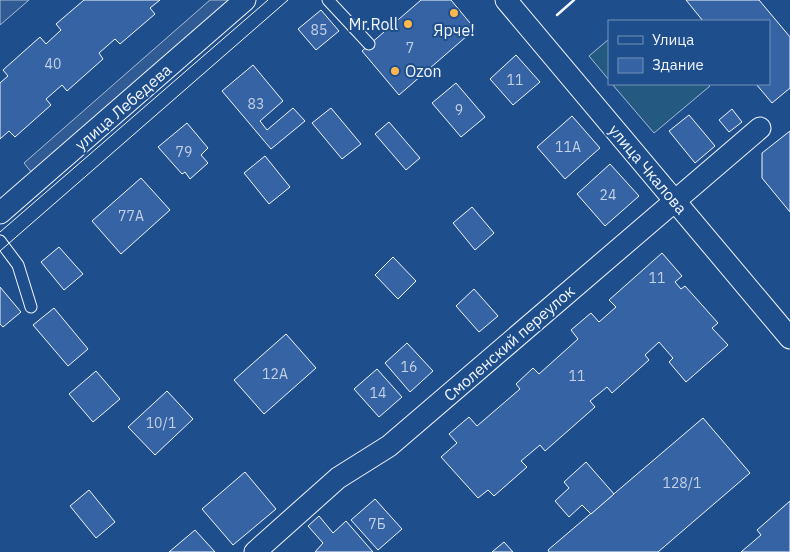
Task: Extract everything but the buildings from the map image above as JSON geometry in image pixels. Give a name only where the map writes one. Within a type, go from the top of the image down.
[{"type":"street","name":"улица Лебедева","points":[[0,213],[245,0]]},
{"type":"street","name":"улица Чкалова","points":[[506,0],[790,338]]},
{"type":"street","name":"Смоленский переулок","points":[[255,552],[338,478],[389,446],[760,128]]},
{"type":"lane","points":[[328,0],[369,44]]},
{"type":"lane","points":[[0,240],[18,265],[31,307]]},
{"type":"shaded area","points":[[0,0],[29,0],[0,25]]},
{"type":"shaded area","points":[[210,0],[230,0],[32,173],[24,163]]},
{"type":"shaded area","points":[[608,40],[608,79],[589,56]]},
{"type":"shaded area","points":[[613,85],[710,86],[654,133]]},
{"type":"tram line","points":[[0,232],[268,0]]},
{"type":"tram line","points":[[0,251],[288,0]]},
{"type":"wall","points":[[557,15],[574,0]]},
{"type":"place","name":"Ярче!","points":[[454,13]]},
{"type":"place","name":"Mr.Roll","points":[[408,24]]},
{"type":"place","name":"Ozon","points":[[395,71]]}]
